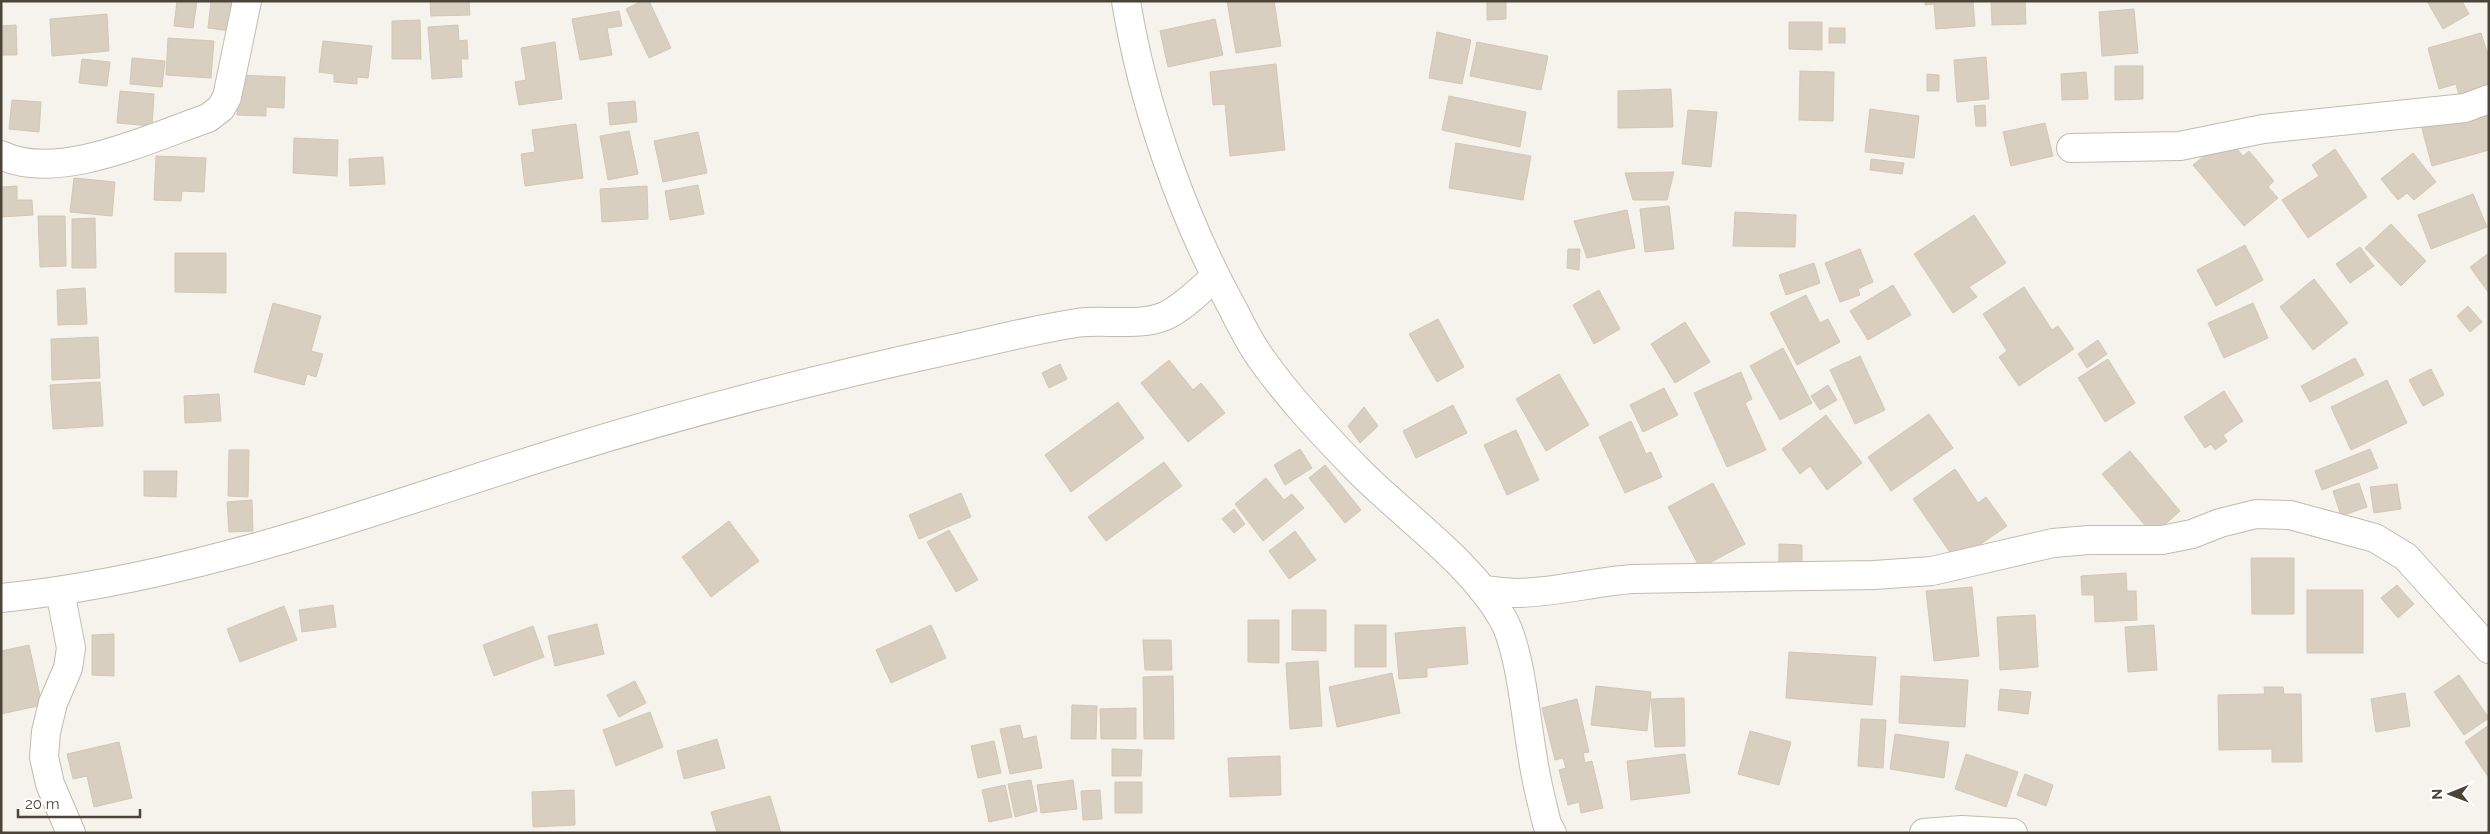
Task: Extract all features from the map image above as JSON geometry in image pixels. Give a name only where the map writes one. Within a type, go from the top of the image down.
[{"type":"street","points":[[1,155],[9,159],[46,165],[69,163],[91,158],[208,118],[220,108],[227,97],[247,1]]},
{"type":"street","points":[[1126,1],[1152,108],[1179,195],[1214,277],[1258,355],[1276,379],[1356,469],[1464,568],[1483,590],[1504,621],[1514,652],[1533,762],[1547,824],[1552,833]]},
{"type":"street","points":[[2071,148],[2180,146],[2263,129],[2465,108],[2489,99]]},
{"type":"street","points":[[1,598],[60,591],[157,572],[288,540],[560,452],[748,396],[824,377],[1079,322],[1135,321],[1164,317],[1214,277]]},
{"type":"street","points":[[1483,590],[1517,593],[1632,579],[1874,575],[1932,571],[2052,544],[2089,540],[2162,540],[2192,534],[2220,523],[2256,514],[2290,515],[2375,538],[2406,557],[2489,649]]},
{"type":"street","points":[[60,591],[71,648],[68,668],[50,713],[44,757],[50,784],[71,833]]},
{"type":"street","points":[[1924,833],[1962,830],[2013,833]]},
{"type":"building","points":[[177,1],[197,1],[193,28],[174,26]]},
{"type":"building","points":[[211,1],[233,1],[230,31],[208,28]]},
{"type":"building","points":[[430,1],[469,1],[470,15],[431,16]]},
{"type":"building","points":[[642,1],[649,1],[671,48],[649,58],[626,9]]},
{"type":"building","points":[[1227,1],[1274,1],[1281,46],[1236,53]]},
{"type":"building","points":[[1487,1],[1506,1],[1506,19],[1487,20]]},
{"type":"building","points":[[1925,1],[1973,1],[1975,26],[1936,29],[1934,4],[1925,5]]},
{"type":"building","points":[[1991,1],[2025,1],[2026,24],[1992,25]]},
{"type":"building","points":[[2427,1],[2462,1],[2469,14],[2443,29]]},
{"type":"building","points":[[2134,9],[2138,53],[2102,56],[2099,12]]},
{"type":"building","points":[[619,11],[622,26],[607,28],[612,55],[580,60],[572,19]]},
{"type":"building","points":[[107,14],[109,51],[52,56],[50,19]]},
{"type":"building","points":[[1215,19],[1223,55],[1168,67],[1160,31]]},
{"type":"building","points":[[420,20],[421,59],[392,59],[392,21]]},
{"type":"building","points":[[1789,22],[1822,22],[1822,50],[1789,49]]},
{"type":"building","points":[[16,25],[17,55],[1,55],[1,26]]},
{"type":"building","points":[[458,25],[459,41],[467,40],[468,59],[461,59],[462,77],[432,79],[428,27]]},
{"type":"building","points":[[1829,28],[1845,28],[1845,43],[1829,43]]},
{"type":"building","points":[[1437,32],[1471,40],[1462,84],[1429,78]]},
{"type":"building","points":[[2481,33],[2489,58],[2489,91],[2460,99],[2456,84],[2439,89],[2428,48]]},
{"type":"building","points":[[168,38],[214,41],[211,78],[166,75]]},
{"type":"building","points":[[323,41],[372,46],[368,78],[357,77],[357,84],[334,82],[334,74],[319,72]]},
{"type":"building","points":[[555,42],[562,99],[519,105],[515,82],[526,80],[521,48]]},
{"type":"building","points":[[1477,42],[1548,56],[1541,90],[1470,76]]},
{"type":"building","points":[[1986,57],[1989,99],[1957,102],[1954,60]]},
{"type":"building","points":[[132,58],[165,61],[162,87],[130,84]]},
{"type":"building","points":[[82,59],[110,62],[107,86],[79,83]]},
{"type":"building","points":[[1276,64],[1285,150],[1230,156],[1225,104],[1213,105],[1210,72]]},
{"type":"building","points":[[2115,66],[2143,66],[2143,99],[2115,100]]},
{"type":"building","points":[[1800,71],[1834,72],[1833,121],[1799,120]]},
{"type":"building","points":[[2086,72],[2088,99],[2062,100],[2061,74]]},
{"type":"building","points":[[1927,74],[1939,75],[1939,91],[1927,91]]},
{"type":"building","points":[[238,75],[285,77],[284,108],[266,107],[266,116],[237,115]]},
{"type":"building","points":[[1671,89],[1673,127],[1618,128],[1618,91]]},
{"type":"building","points":[[120,91],[154,94],[152,126],[117,123]]},
{"type":"building","points":[[1449,96],[1526,112],[1520,147],[1442,130]]},
{"type":"building","points":[[12,100],[41,102],[39,132],[9,129]]},
{"type":"building","points":[[635,101],[637,122],[610,125],[608,103]]},
{"type":"building","points":[[1985,105],[1986,126],[1976,126],[1974,106]]},
{"type":"building","points":[[2489,107],[2489,150],[2432,166],[2420,121]]},
{"type":"building","points":[[1870,109],[1919,116],[1914,158],[1865,152]]},
{"type":"building","points":[[1688,110],[1717,112],[1711,167],[1682,164]]},
{"type":"building","points":[[2045,123],[2053,156],[2011,166],[2003,132]]},
{"type":"building","points":[[576,124],[583,178],[525,186],[521,154],[535,152],[532,130]]},
{"type":"building","points":[[629,131],[638,174],[608,180],[600,136]]},
{"type":"building","points":[[698,132],[707,173],[663,182],[654,141]]},
{"type":"building","points":[[294,138],[338,140],[337,176],[293,173]]},
{"type":"building","points":[[2230,141],[2243,156],[2249,151],[2274,181],[2268,187],[2278,198],[2244,226],[2193,165],[2222,142]]},
{"type":"building","points":[[1456,143],[1531,156],[1523,200],[1449,188]]},
{"type":"building","points":[[2335,149],[2367,197],[2308,238],[2282,200],[2319,176],[2312,165]]},
{"type":"building","points":[[2413,153],[2436,182],[2414,200],[2407,193],[2398,200],[2381,179]]},
{"type":"building","points":[[156,156],[206,158],[204,192],[182,191],[181,201],[154,200]]},
{"type":"building","points":[[383,157],[385,184],[350,186],[349,159]]},
{"type":"building","points":[[1871,159],[1904,163],[1902,174],[1870,170]]},
{"type":"building","points":[[1674,172],[1667,200],[1633,200],[1625,173]]},
{"type":"building","points":[[74,178],[115,182],[112,216],[70,212]]},
{"type":"building","points":[[698,185],[704,214],[670,220],[665,191]]},
{"type":"building","points":[[17,186],[17,200],[32,200],[33,215],[1,217],[1,187]]},
{"type":"building","points":[[647,186],[648,219],[602,222],[600,189]]},
{"type":"building","points":[[2473,194],[2487,227],[2431,249],[2418,215]]},
{"type":"building","points":[[1669,206],[1674,249],[1645,252],[1640,209]]},
{"type":"building","points":[[1627,210],[1635,248],[1587,258],[1574,221]]},
{"type":"building","points":[[1735,212],[1796,215],[1795,247],[1733,246]]},
{"type":"building","points":[[1974,215],[2006,263],[1969,287],[1977,297],[1953,313],[1914,254]]},
{"type":"building","points":[[38,216],[65,216],[66,266],[40,267]]},
{"type":"building","points":[[95,218],[96,268],[72,268],[72,219]]},
{"type":"building","points":[[2391,224],[2426,261],[2401,286],[2365,248]]},
{"type":"building","points":[[2245,245],[2263,280],[2216,306],[2197,270]]},
{"type":"building","points":[[2360,247],[2374,266],[2350,283],[2336,264]]},
{"type":"building","points":[[1568,249],[1580,249],[1579,270],[1567,268]]},
{"type":"building","points":[[1860,249],[1873,282],[1858,289],[1860,295],[1840,302],[1825,263]]},
{"type":"building","points":[[175,253],[226,253],[226,293],[175,292]]},
{"type":"building","points":[[2489,253],[2489,293],[2470,267]]},
{"type":"building","points":[[1814,263],[1820,283],[1786,295],[1779,275]]},
{"type":"building","points":[[2314,279],[2348,323],[2313,350],[2280,307]]},
{"type":"building","points":[[1893,285],[1911,315],[1868,340],[1850,311]]},
{"type":"building","points":[[2024,287],[2052,330],[2058,326],[2074,349],[2019,386],[1999,357],[2007,351],[1983,314]]},
{"type":"building","points":[[85,288],[87,324],[58,325],[57,290]]},
{"type":"building","points":[[1599,290],[1620,329],[1594,344],[1573,305]]},
{"type":"building","points":[[1806,295],[1820,323],[1828,319],[1840,342],[1797,365],[1770,313]]},
{"type":"building","points":[[273,303],[321,316],[311,351],[323,354],[316,377],[307,374],[304,385],[254,372]]},
{"type":"building","points":[[2253,303],[2268,338],[2224,358],[2208,323]]},
{"type":"building","points":[[2468,306],[2482,322],[2470,332],[2457,316]]},
{"type":"building","points":[[1438,319],[1464,367],[1437,382],[1409,334]]},
{"type":"building","points":[[1685,322],[1710,362],[1675,383],[1651,344]]},
{"type":"building","points":[[98,337],[100,378],[52,380],[51,339]]},
{"type":"building","points":[[2098,340],[2107,354],[2087,368],[2078,354]]},
{"type":"building","points":[[1783,348],[1812,403],[1780,420],[1750,366]]},
{"type":"building","points":[[1860,356],[1885,410],[1855,424],[1830,370]]},
{"type":"building","points":[[2355,358],[2364,375],[2310,402],[2301,386]]},
{"type":"building","points":[[2108,359],[2135,403],[2105,422],[2078,378]]},
{"type":"building","points":[[1169,360],[1193,390],[1201,383],[1225,413],[1188,442],[1141,383]]},
{"type":"building","points":[[1060,364],[1067,379],[1049,388],[1042,373]]},
{"type":"building","points":[[2431,369],[2444,395],[2423,406],[2409,380]]},
{"type":"building","points":[[1741,372],[1752,399],[1745,403],[1766,450],[1727,467],[1694,393]]},
{"type":"building","points":[[1559,374],[1589,425],[1546,451],[1516,399]]},
{"type":"building","points":[[2387,380],[2407,423],[2351,450],[2331,407]]},
{"type":"building","points":[[100,382],[103,426],[53,429],[50,385]]},
{"type":"building","points":[[1828,385],[1837,400],[1820,410],[1811,396]]},
{"type":"building","points":[[1664,388],[1678,415],[1643,432],[1630,405]]},
{"type":"building","points":[[2224,391],[2243,421],[2223,435],[2227,441],[2215,450],[2211,444],[2205,448],[2184,417]]},
{"type":"building","points":[[219,394],[221,421],[185,423],[184,396]]},
{"type":"building","points":[[1118,402],[1144,438],[1071,492],[1045,455]]},
{"type":"building","points":[[1453,405],[1467,433],[1416,458],[1403,431]]},
{"type":"building","points":[[1364,407],[1378,426],[1360,443],[1348,426]]},
{"type":"building","points":[[1929,414],[1953,448],[1891,491],[1868,457]]},
{"type":"building","points":[[1826,415],[1862,463],[1827,490],[1810,466],[1800,474],[1782,449]]},
{"type":"building","points":[[1631,421],[1646,454],[1651,452],[1662,477],[1625,493],[1599,437]]},
{"type":"building","points":[[1516,430],[1539,480],[1507,495],[1484,445]]},
{"type":"building","points":[[1300,449],[1312,468],[1285,485],[1274,465]]},
{"type":"building","points":[[2370,449],[2378,468],[2322,490],[2315,471]]},
{"type":"building","points":[[229,450],[249,450],[248,497],[228,496]]},
{"type":"building","points":[[2130,451],[2180,511],[2153,535],[2102,474]]},
{"type":"building","points":[[1164,462],[1182,486],[1106,541],[1088,517]]},
{"type":"building","points":[[1325,465],[1361,510],[1345,523],[1309,478]]},
{"type":"building","points":[[1955,469],[1978,503],[1986,497],[2007,526],[1956,561],[1913,499]]},
{"type":"building","points":[[144,471],[177,471],[176,497],[144,496]]},
{"type":"building","points":[[1266,478],[1284,500],[1292,494],[1304,508],[1263,541],[1235,504]]},
{"type":"building","points":[[1713,483],[1745,544],[1700,568],[1668,507]]},
{"type":"building","points":[[2359,483],[2367,507],[2341,516],[2333,491]]},
{"type":"building","points":[[2397,484],[2401,509],[2374,513],[2370,487]]},
{"type":"building","points":[[961,493],[971,517],[919,539],[909,515]]},
{"type":"building","points":[[252,500],[253,531],[229,532],[227,502]]},
{"type":"building","points":[[1234,509],[1245,524],[1234,533],[1222,519]]},
{"type":"building","points":[[729,521],[759,561],[711,597],[682,557]]},
{"type":"building","points":[[949,530],[978,580],[956,592],[927,542]]},
{"type":"building","points":[[1295,531],[1316,560],[1289,579],[1269,551]]},
{"type":"building","points":[[1779,544],[1802,545],[1802,565],[1779,565]]},
{"type":"building","points":[[2251,558],[2294,558],[2294,614],[2252,614]]},
{"type":"building","points":[[2126,573],[2127,591],[2136,591],[2137,620],[2095,622],[2094,595],[2082,595],[2081,576]]},
{"type":"building","points":[[2397,585],[2414,604],[2398,618],[2381,598]]},
{"type":"building","points":[[1972,587],[1979,656],[1934,661],[1926,591]]},
{"type":"building","points":[[2307,590],[2363,590],[2363,653],[2307,653]]},
{"type":"building","points":[[333,605],[336,627],[302,632],[299,610]]},
{"type":"building","points":[[284,606],[297,640],[240,662],[227,629]]},
{"type":"building","points":[[1292,610],[1326,610],[1326,651],[1292,650]]},
{"type":"building","points":[[2035,615],[2038,667],[2000,670],[1997,617]]},
{"type":"building","points":[[1248,620],[1279,620],[1279,663],[1248,662]]},
{"type":"building","points":[[597,624],[604,654],[555,666],[548,636]]},
{"type":"building","points":[[931,625],[946,658],[891,683],[876,650]]},
{"type":"building","points":[[1355,625],[1386,625],[1386,667],[1355,667]]},
{"type":"building","points":[[2154,625],[2157,670],[2128,672],[2125,627]]},
{"type":"building","points":[[533,626],[544,657],[494,676],[483,645]]},
{"type":"building","points":[[1465,627],[1468,664],[1427,668],[1427,677],[1399,679],[1395,633]]},
{"type":"building","points":[[114,634],[114,676],[92,675],[92,635]]},
{"type":"building","points":[[1143,640],[1171,640],[1172,670],[1145,670]]},
{"type":"building","points":[[29,645],[42,705],[1,714],[1,651]]},
{"type":"building","points":[[1789,652],[1876,657],[1872,705],[1786,698]]},
{"type":"building","points":[[1318,661],[1322,726],[1290,729],[1286,663]]},
{"type":"building","points":[[1392,673],[1400,713],[1337,727],[1329,687]]},
{"type":"building","points":[[2459,675],[2489,718],[2464,735],[2434,692]]},
{"type":"building","points":[[1173,676],[1174,739],[1144,739],[1143,677]]},
{"type":"building","points":[[1901,676],[1968,680],[1965,727],[1899,723]]},
{"type":"building","points":[[635,681],[646,703],[619,717],[607,695]]},
{"type":"building","points":[[1596,686],[1651,692],[1647,731],[1591,725]]},
{"type":"building","points":[[2264,687],[2283,687],[2284,694],[2301,694],[2302,762],[2272,762],[2272,749],[2219,750],[2218,695],[2265,694]]},
{"type":"building","points":[[2000,689],[2031,692],[2028,714],[1998,710]]},
{"type":"building","points":[[2405,693],[2410,726],[2376,732],[2371,699]]},
{"type":"building","points":[[1684,698],[1685,746],[1655,747],[1651,699]]},
{"type":"building","points":[[1577,699],[1589,752],[1583,753],[1585,763],[1592,761],[1603,808],[1581,813],[1579,802],[1568,805],[1559,770],[1566,768],[1563,758],[1555,760],[1542,708]]},
{"type":"building","points":[[1072,705],[1097,706],[1096,739],[1071,739]]},
{"type":"building","points":[[1136,708],[1136,739],[1101,739],[1100,709]]},
{"type":"building","points":[[650,712],[663,747],[616,766],[603,730]]},
{"type":"building","points":[[1861,719],[1886,720],[1883,768],[1858,766]]},
{"type":"building","points":[[1020,725],[1023,739],[1036,736],[1042,768],[1010,774],[1000,729]]},
{"type":"building","points":[[2489,725],[2489,778],[2465,742]]},
{"type":"building","points":[[1750,731],[1791,742],[1779,785],[1738,774]]},
{"type":"building","points":[[1895,734],[1949,742],[1944,778],[1890,769]]},
{"type":"building","points":[[717,739],[725,768],[684,779],[677,751]]},
{"type":"building","points":[[994,741],[1001,773],[978,778],[971,746]]},
{"type":"building","points":[[119,742],[132,798],[94,807],[87,776],[73,779],[67,754]]},
{"type":"building","points":[[1112,749],[1142,750],[1141,776],[1112,776]]},
{"type":"building","points":[[1685,754],[1690,793],[1631,800],[1627,761]]},
{"type":"building","points":[[1966,754],[2018,772],[2006,807],[1955,789]]},
{"type":"building","points":[[1280,756],[1281,795],[1230,797],[1228,758]]},
{"type":"building","points":[[2025,774],[2053,785],[2046,806],[2017,795]]},
{"type":"building","points":[[1031,780],[1037,811],[1015,817],[1008,784]]},
{"type":"building","points":[[1073,780],[1077,809],[1041,813],[1037,785]]},
{"type":"building","points":[[1115,782],[1142,782],[1142,813],[1115,813]]},
{"type":"building","points":[[1005,785],[1012,817],[989,822],[982,790]]},
{"type":"building","points":[[574,790],[575,825],[533,827],[532,792]]},
{"type":"building","points":[[1100,790],[1102,819],[1083,820],[1081,791]]},
{"type":"building","points":[[770,796],[781,833],[717,833],[711,812]]}]
